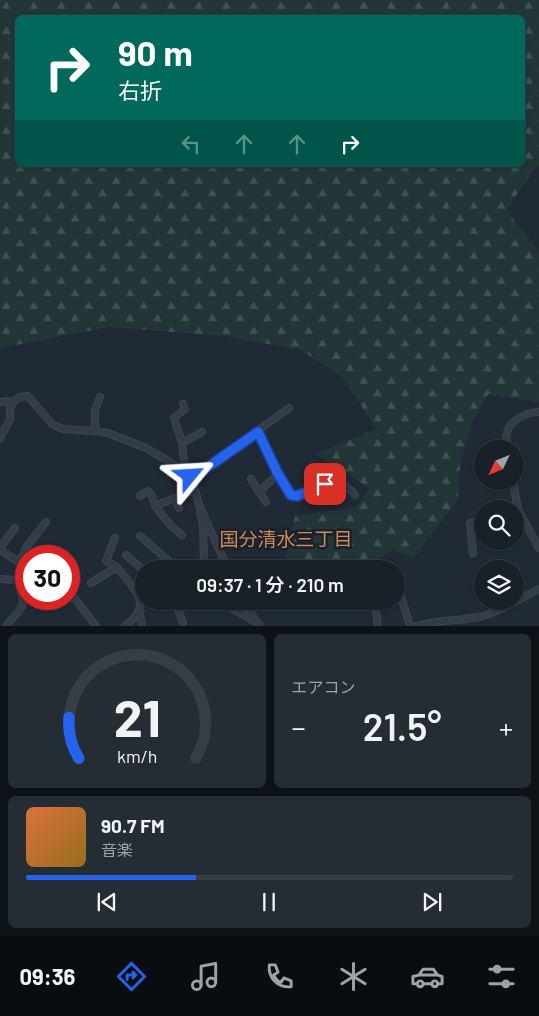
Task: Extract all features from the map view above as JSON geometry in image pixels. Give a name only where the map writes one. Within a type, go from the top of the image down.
[{"type":"street","points":[[0,439],[10,419],[10,408],[14,401],[20,397],[28,396],[52,424],[63,429],[108,433],[146,448],[185,471],[192,478],[203,524],[204,560]]},
{"type":"street","points":[[95,431],[96,410],[100,397]]},
{"type":"street","points":[[0,402],[14,401]]},
{"type":"street","points":[[183,404],[185,410],[174,418],[182,443],[185,471]]},
{"type":"street","points":[[192,478],[289,408]]},
{"type":"street","points":[[507,440],[506,434],[510,424],[529,412],[539,412]]},
{"type":"street","points":[[182,443],[202,432]]},
{"type":"street","points":[[258,432],[278,474],[291,495],[297,496],[325,484],[342,484],[352,490],[355,495]]},
{"type":"street","points":[[259,492],[278,474]]},
{"type":"street","points":[[251,479],[266,502]]},
{"type":"street","points":[[155,506],[194,490]]},
{"type":"street","points":[[140,496],[148,491],[155,506],[171,526],[182,535]]},
{"type":"street","points":[[174,498],[179,508]]},
{"type":"street","points":[[199,506],[224,560]]},
{"type":"street","points":[[28,545],[46,522]]},
{"type":"street","points":[[473,553],[470,523],[474,522]]},
{"type":"street","points":[[524,523],[539,548]]},
{"type":"street","points":[[15,528],[0,548],[15,559]]},
{"type":"street","points":[[140,536],[167,560]]},
{"type":"street","points":[[115,538],[114,548],[103,560],[116,566],[135,585]]},
{"type":"street","points":[[126,555],[135,564]]},
{"type":"street","points":[[91,583],[116,566]]},
{"type":"street","points":[[0,579],[15,580]]},
{"type":"street","points":[[524,597],[539,589]]},
{"type":"street","points":[[80,605],[96,626]]},
{"type":"street","points":[[6,626],[19,610]]},
{"type":"street","points":[[125,626],[136,617],[138,610]]},
{"type":"street","points":[[139,610],[143,625]]},
{"type":"street","points":[[178,610],[183,622]]},
{"type":"street","points":[[235,610],[260,625]]},
{"type":"street","points":[[249,610],[260,625]]},
{"type":"street","points":[[375,610],[378,626]]},
{"type":"street","points":[[404,610],[410,626]]},
{"type":"street","points":[[416,626],[432,622],[480,617],[496,610]]},
{"type":"green space","points":[[0,0],[539,0],[539,166],[536,167],[506,210],[539,252],[539,402],[488,394],[472,422],[460,465],[458,500],[413,558],[394,550],[378,560],[286,560],[295,516],[357,507],[369,488],[315,454],[377,429],[342,377],[301,350],[225,336],[109,327],[0,348]]},
{"type":"district","name":"国分清水三丁目","points":[[286,538]]},
{"type":"route","points":[[190,476],[192,478],[258,432],[278,474],[291,495],[297,496],[325,484]]}]
